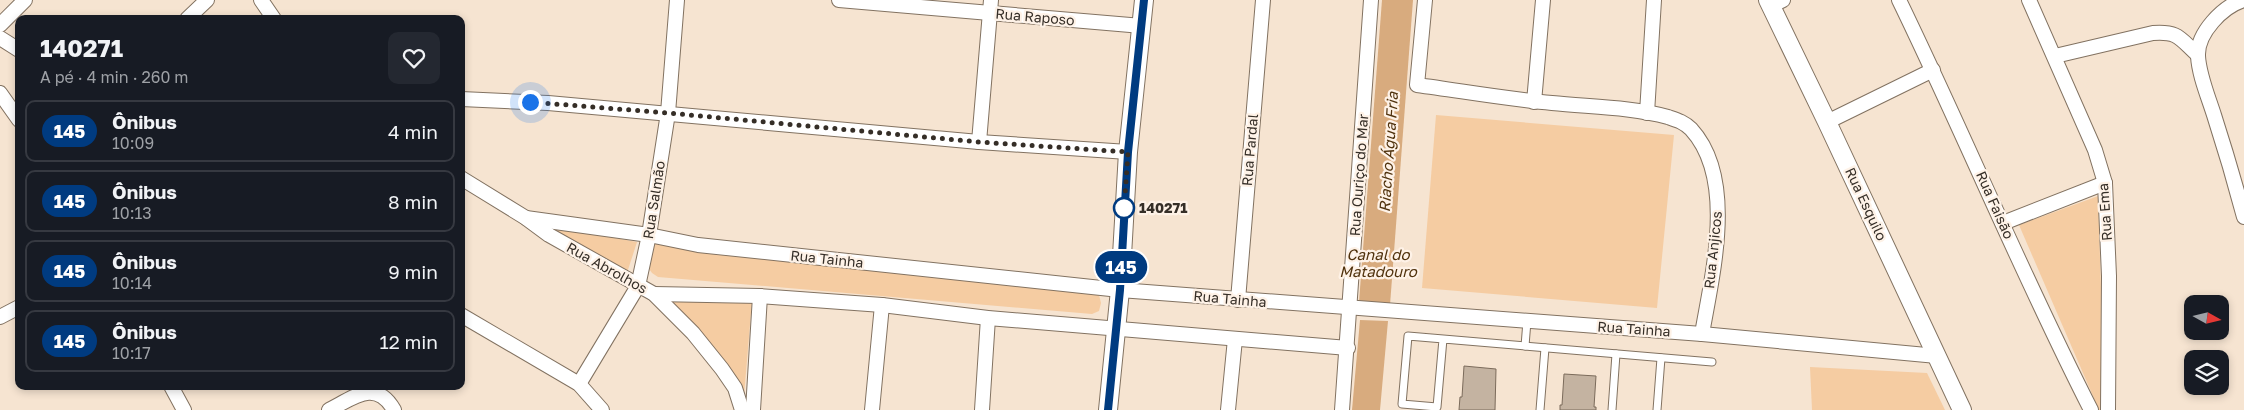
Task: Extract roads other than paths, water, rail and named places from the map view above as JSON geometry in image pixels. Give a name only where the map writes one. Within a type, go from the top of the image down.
[{"type":"street","points":[[0,25],[25,0]]},
{"type":"street","points":[[191,15],[207,0]]},
{"type":"street","points":[[261,0],[271,15]]},
{"type":"street","name":"Rua Salmão","points":[[579,384],[638,286],[649,235],[668,113],[677,0]]},
{"type":"street","name":"Rua Raposo","points":[[839,0],[990,6],[1142,26]]},
{"type":"street","points":[[1108,410],[1120,290],[1128,152],[1144,0]]},
{"type":"street","name":"Rua Pardal","points":[[1238,300],[1263,0]]},
{"type":"street","name":"Rua Ouriço do Mar","points":[[1342,410],[1353,309],[1371,0]]},
{"type":"street","name":"Rua Anjicos","points":[[1425,0],[1417,85],[1534,102],[1647,113],[1682,122],[1698,139],[1709,161],[1718,201],[1717,242],[1702,334]]},
{"type":"street","points":[[1534,102],[1543,0]]},
{"type":"street","points":[[1647,113],[1654,0]]},
{"type":"street","name":"Rua Faisão","points":[[1899,0],[2003,223],[2048,326],[2091,410]]},
{"type":"street","name":"Rua Ema","points":[[2029,0],[2095,150],[2104,183],[2109,276],[2108,410]]},
{"type":"street","points":[[2244,0],[2236,2],[2223,11],[2203,35],[2198,54],[2244,217]]},
{"type":"street","name":"Rua Esquilo","points":[[1774,2],[1962,410]]},
{"type":"street","points":[[979,142],[990,6]]},
{"type":"street","points":[[2054,56],[2153,33],[2167,32],[2176,35],[2198,54]]},
{"type":"street","points":[[0,38],[15,47]]},
{"type":"street","points":[[1828,122],[1933,70]]},
{"type":"street","points":[[0,93],[15,114]]},
{"type":"street","points":[[465,99],[548,103],[979,142],[1128,152]]},
{"type":"street","name":"Rua Abrolhos","points":[[465,180],[526,218],[549,235],[654,294],[693,333],[722,369],[734,388],[742,410]]},
{"type":"street","points":[[2003,223],[2104,183]]},
{"type":"street","name":"Rua Tainha","points":[[526,218],[649,235],[698,245],[1120,290],[1702,334],[1937,356]]},
{"type":"street","points":[[654,294],[760,296],[882,305],[988,318],[1116,327],[1348,348]]},
{"type":"street","points":[[753,410],[760,296]]},
{"type":"street","points":[[872,410],[882,305]]},
{"type":"street","points":[[0,317],[15,309]]},
{"type":"street","points":[[465,317],[579,384],[602,410]]},
{"type":"street","points":[[982,410],[988,318]]},
{"type":"street","points":[[1228,410],[1235,339]]},
{"type":"street","points":[[173,390],[184,410]]},
{"type":"street","points":[[330,410],[362,393],[372,392],[383,396],[394,410]]},
{"type":"lane","points":[[1525,346],[1527,321]]},
{"type":"lane","points":[[1443,339],[1437,407],[1402,404],[1408,336],[1712,362]]},
{"type":"lane","points":[[1540,410],[1545,348]]},
{"type":"lane","points":[[1612,410],[1616,354]]},
{"type":"lane","points":[[1657,410],[1661,358]]},
{"type":"water","name":"Canal do Matadouro","points":[[1382,0],[1413,0],[1390,305],[1359,302]]},
{"type":"water","name":"Canal do Matadouro","points":[[1360,320],[1388,321],[1380,410],[1352,410]]},
{"type":"place","name":"140271","points":[[1124,208]]},
{"type":"water label","name":"Riacho Água Fria","points":[[1389,152]]}]
